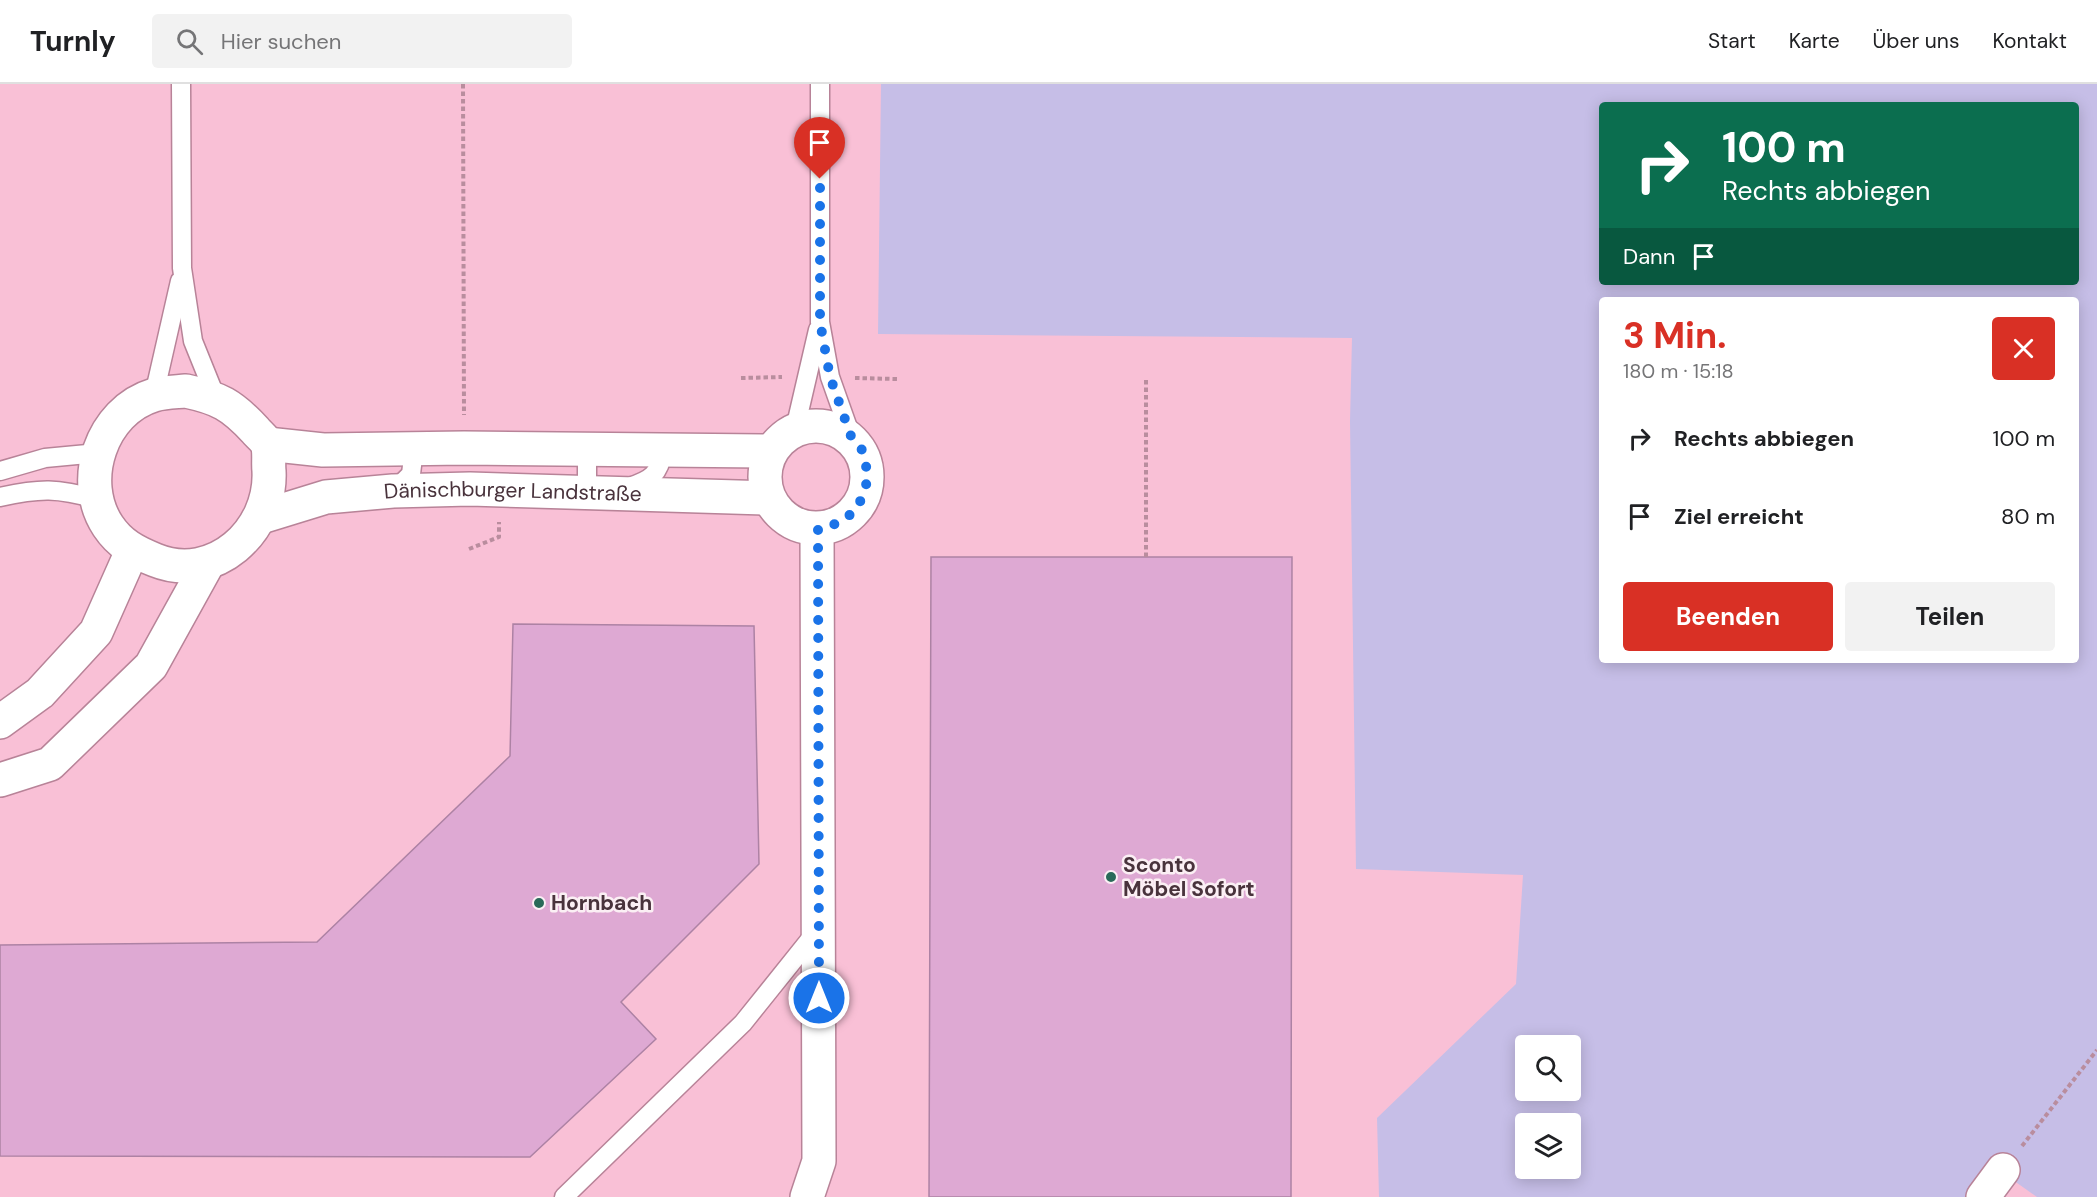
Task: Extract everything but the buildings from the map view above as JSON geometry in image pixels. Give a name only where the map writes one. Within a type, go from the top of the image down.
[{"type":"street","points":[[186,391],[216,398],[238,411],[267,444],[270,486],[261,517],[247,537],[226,555],[208,563],[169,566],[132,551],[114,535],[96,499],[94,474],[98,453],[110,429],[132,406],[154,395],[186,391]]},
{"type":"street","points":[[822,425],[835,428],[852,439],[863,451],[868,476],[864,494],[855,511],[839,523],[818,529],[799,526],[781,515],[768,498],[764,477],[771,451],[779,440],[795,429],[822,425]]},
{"type":"street","name":"Dänischburger Landstraße","points":[[267,444],[323,450],[464,448],[771,451]]},
{"type":"street","name":"Dänischburger Landstraße","points":[[261,517],[326,497],[393,491],[500,489],[768,498]]},
{"type":"street","points":[[807,1197],[819,1161],[818,529]]},
{"type":"street","points":[[0,722],[40,693],[96,632],[132,551]]},
{"type":"street","points":[[0,780],[50,764],[151,666],[208,563]]},
{"type":"street","points":[[1983,1197],[2003,1170]]},
{"type":"lane","points":[[181,84],[182,268],[193,341],[216,398]]},
{"type":"lane","points":[[820,84],[820,322],[830,377],[852,439]]},
{"type":"lane","points":[[154,395],[182,268]]},
{"type":"lane","points":[[795,429],[820,322]]},
{"type":"lane","points":[[393,491],[411,474],[414,449]]},
{"type":"lane","points":[[587,449],[598,492],[646,482],[661,466],[663,450]]},
{"type":"lane","points":[[0,471],[45,458],[98,453]]},
{"type":"lane","points":[[0,497],[23,492],[62,489],[96,499]]},
{"type":"lane","points":[[564,1197],[742,1023],[819,928]]},
{"type":"path","points":[[463,84],[464,448]]},
{"type":"path","points":[[1146,381],[1146,557]]},
{"type":"path","points":[[470,549],[499,537],[500,489]]},
{"type":"path","points":[[2003,1170],[2097,1050]]},
{"type":"shaded area","points":[[881,84],[2097,84],[2097,1197],[2037,1197],[1989,1163],[1965,1197],[1379,1197],[1377,1118],[1516,984],[1523,875],[1356,869],[1350,421],[1352,338],[878,334]]},
{"type":"place","name":"Sconto Möbel Sofort","points":[[1111,877]]},
{"type":"place","name":"Hornbach","points":[[539,903]]},
{"type":"route","points":[[819,998],[818,529],[839,523],[855,511],[864,494],[868,476],[863,451],[852,439],[830,377],[820,322],[820,179]]}]
